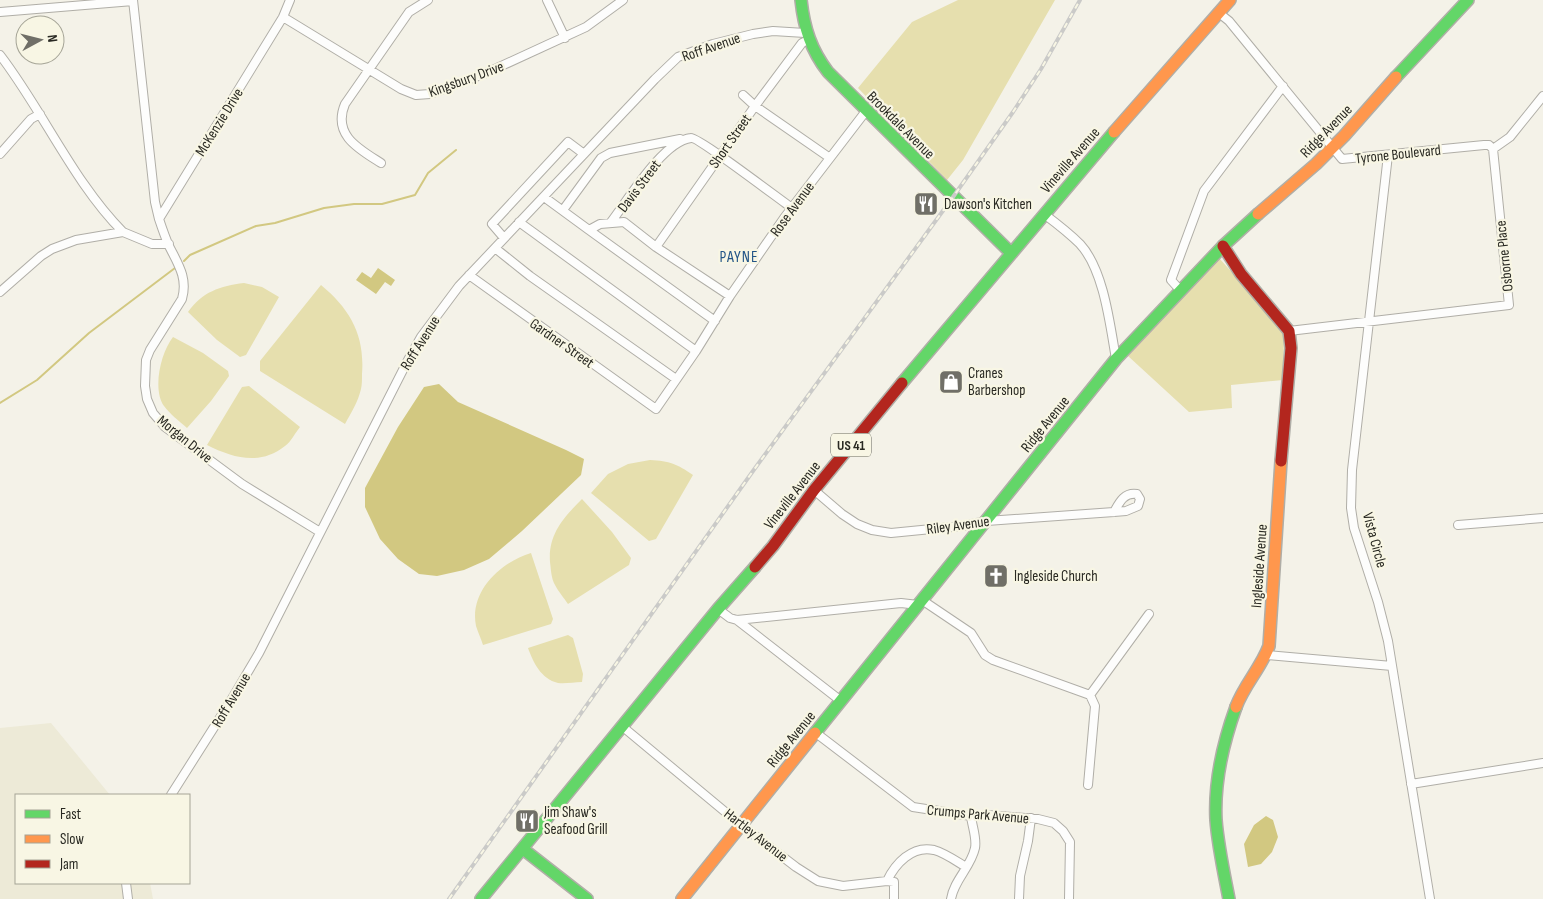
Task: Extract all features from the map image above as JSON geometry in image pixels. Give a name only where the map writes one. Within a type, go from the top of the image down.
[{"type":"street","name":"McKenzie Drive","points":[[159,219],[283,17],[290,0]]},
{"type":"street","points":[[381,163],[352,142],[342,125],[342,112],[345,104],[409,12],[428,0]]},
{"type":"street","points":[[547,0],[565,38]]},
{"type":"street","name":"Kingsbury Drive","points":[[283,17],[401,89],[409,93],[422,95],[486,73],[565,38],[600,18],[623,0]]},
{"type":"street","name":"Brookdale Avenue","points":[[800,0],[806,36],[822,66],[1011,253]]},
{"type":"street","name":"Vineville Avenue","points":[[481,899],[718,609],[773,546],[814,490],[1011,253],[1230,0]]},
{"type":"street","name":"Ridge Avenue","points":[[682,899],[1116,359],[1223,246],[1334,147],[1468,0]]},
{"type":"street","points":[[0,12],[133,1],[155,202],[168,244],[152,244],[123,232],[104,211],[0,56]]},
{"type":"street","name":"Tyrone Boulevard","points":[[1219,13],[1229,21],[1342,159],[1484,144],[1489,145],[1493,150]]},
{"type":"street","name":"Roff Avenue","points":[[172,794],[259,654],[409,358],[438,313],[469,275],[654,79],[678,57],[713,44],[753,34],[783,31],[806,36]]},
{"type":"street","name":"Short Street","points":[[656,246],[806,36]]},
{"type":"street","points":[[1181,291],[1170,280],[1204,191],[1283,86]]},
{"type":"street","points":[[743,95],[755,106],[830,158]]},
{"type":"street","points":[[1493,150],[1510,136],[1543,96]]},
{"type":"street","name":"Rose Avenue","points":[[656,409],[730,296],[792,208],[866,111]]},
{"type":"street","points":[[0,154],[32,119],[40,114]]},
{"type":"street","points":[[563,210],[601,158],[610,153],[690,138],[694,138],[792,208]]},
{"type":"street","name":"Davis Street","points":[[611,222],[660,157],[670,148],[690,138]]},
{"type":"street","points":[[504,238],[492,224],[568,142],[584,154]]},
{"type":"street","name":"Osborne Place","points":[[1289,331],[1369,320],[1509,305],[1493,150]]},
{"type":"street","name":"Vista Circle","points":[[1388,155],[1352,470],[1351,508],[1358,542],[1382,617],[1392,666],[1430,899]]},
{"type":"street","points":[[544,197],[715,321]]},
{"type":"street","points":[[1044,214],[1080,244],[1092,264],[1103,294],[1116,359]]},
{"type":"street","points":[[520,222],[696,350]]},
{"type":"street","points":[[589,230],[600,224],[624,222],[730,296]]},
{"type":"street","points":[[0,292],[41,256],[52,249],[76,240],[123,232]]},
{"type":"street","name":"Morgan Drive","points":[[168,244],[183,276],[184,292],[182,299],[150,350],[146,360],[145,386],[147,399],[153,413],[165,427],[242,484],[320,532]]},
{"type":"street","points":[[1223,246],[1241,274],[1289,331]]},
{"type":"street","points":[[495,248],[530,276],[676,379]]},
{"type":"street","name":"Gardner Street","points":[[469,275],[656,409]]},
{"type":"street","name":"Ingleside Avenue","points":[[1228,899],[1216,819],[1217,785],[1236,705],[1243,690],[1261,666],[1269,646],[1291,348],[1289,331]]},
{"type":"street","name":"Riley Avenue","points":[[814,490],[857,524],[872,530],[891,533],[962,526],[987,521],[1114,512]]},
{"type":"street","points":[[1458,525],[1543,518]]},
{"type":"street","points":[[718,609],[730,618],[737,620],[920,602],[971,633],[985,655],[993,660],[1090,695],[1095,706],[1088,785]]},
{"type":"street","points":[[1090,695],[1149,614]]},
{"type":"street","points":[[737,620],[841,701]]},
{"type":"street","points":[[1267,655],[1392,666]]},
{"type":"street","name":"Hartley Avenue","points":[[623,727],[741,825],[796,867],[818,881],[843,886],[887,881]]},
{"type":"street","name":"Crumps Park Avenue","points":[[816,733],[913,807],[970,816],[988,815],[1030,818],[1054,824],[1064,830],[1071,851],[1069,899]]},
{"type":"street","points":[[1411,784],[1543,762]]},
{"type":"street","points":[[951,899],[957,882],[972,856],[975,846],[970,816]]},
{"type":"street","points":[[1019,899],[1020,876],[1028,841],[1030,818]]},
{"type":"street","points":[[523,849],[587,899]]},
{"type":"street","points":[[894,899],[894,882],[887,881],[893,868],[899,861],[912,853],[926,849],[935,850],[966,866]]},
{"type":"street","points":[[126,884],[128,899]]},
{"type":"shaded area","points":[[958,0],[1055,0],[963,160],[947,180],[858,88],[912,22]]},
{"type":"shaded area","points":[[1219,258],[1284,330],[1283,380],[1231,385],[1232,408],[1189,412],[1128,356]]},
{"type":"shaded area","points":[[378,268],[395,280],[391,286],[385,282],[376,294],[356,280],[362,272],[371,278]]},
{"type":"shaded area","points":[[244,283],[262,287],[279,297],[246,355],[240,357],[217,340],[188,312],[199,299],[212,291]]},
{"type":"shaded area","points":[[321,285],[348,313],[354,324],[361,347],[360,394],[345,424],[260,371],[260,361]]},
{"type":"shaded area","points":[[173,337],[203,353],[228,371],[229,376],[211,401],[187,428],[172,415],[160,399],[158,381],[162,361]]},
{"type":"shaded area","points":[[439,384],[458,402],[584,459],[581,475],[522,531],[489,559],[464,570],[437,576],[419,574],[398,559],[380,539],[365,507],[365,488],[398,427],[424,387]]},
{"type":"shaded area","points":[[249,386],[300,427],[291,440],[276,452],[256,458],[237,456],[207,445],[242,387]]},
{"type":"shaded area","points":[[650,460],[673,464],[693,475],[656,539],[649,541],[591,493],[608,474],[628,464]]},
{"type":"shaded area","points":[[582,499],[612,532],[631,558],[629,565],[568,604],[556,587],[551,574],[550,552],[558,527]]},
{"type":"shaded area","points":[[531,553],[553,619],[551,624],[483,645],[476,626],[475,613],[477,601],[482,590],[509,563]]},
{"type":"shaded area","points":[[568,635],[573,638],[583,674],[582,682],[558,683],[547,678],[535,664],[528,648]]},
{"type":"shaded area","points":[[51,723],[109,794],[15,794],[15,884],[150,884],[153,899],[0,899],[0,728]]},
{"type":"shaded area","points":[[1266,816],[1273,820],[1278,837],[1272,852],[1261,864],[1248,867],[1244,844],[1254,825]]},
{"type":"waterway","points":[[184,261],[190,255],[256,226],[275,223],[324,208],[354,204],[382,204],[415,195],[428,173],[456,150]]},
{"type":"waterway","points":[[0,403],[37,380],[89,333],[175,268]]},
{"type":"railway","points":[[449,899],[753,471],[1013,112],[1041,69],[1080,0]]},
{"type":"traffic: fast","points":[[801,0],[809,38],[828,72],[1011,253]]},
{"type":"traffic: fast","points":[[1396,77],[1468,0]]},
{"type":"traffic: fast","points":[[902,383],[1114,132]]},
{"type":"traffic: fast","points":[[815,733],[1116,359],[1223,246],[1258,214]]},
{"type":"traffic: fast","points":[[481,899],[718,609],[755,567]]},
{"type":"traffic: fast","points":[[1229,899],[1218,840],[1216,791],[1220,762],[1236,707]]},
{"type":"traffic: fast","points":[[523,849],[587,899]]},
{"type":"traffic: slow","points":[[1114,132],[1230,0]]},
{"type":"traffic: slow","points":[[1258,214],[1316,164],[1344,136],[1396,77]]},
{"type":"traffic: slow","points":[[1236,707],[1269,646],[1281,461]]},
{"type":"traffic: slow","points":[[682,899],[815,733]]},
{"type":"traffic: jam","points":[[1223,246],[1241,274],[1289,331],[1291,348],[1281,461]]},
{"type":"traffic: jam","points":[[755,567],[773,546],[814,490],[902,383]]},
{"type":"place","name":"Dawson's Kitchen","points":[[926,204]]},
{"type":"place","name":"Cranes Barbershop","points":[[951,382]]},
{"type":"place","name":"Ingleside Church","points":[[996,576]]},
{"type":"place","name":"Jim Shaw's Seafood Grill","points":[[527,821]]},
{"type":"district","name":"PAYNE","points":[[739,256]]}]
